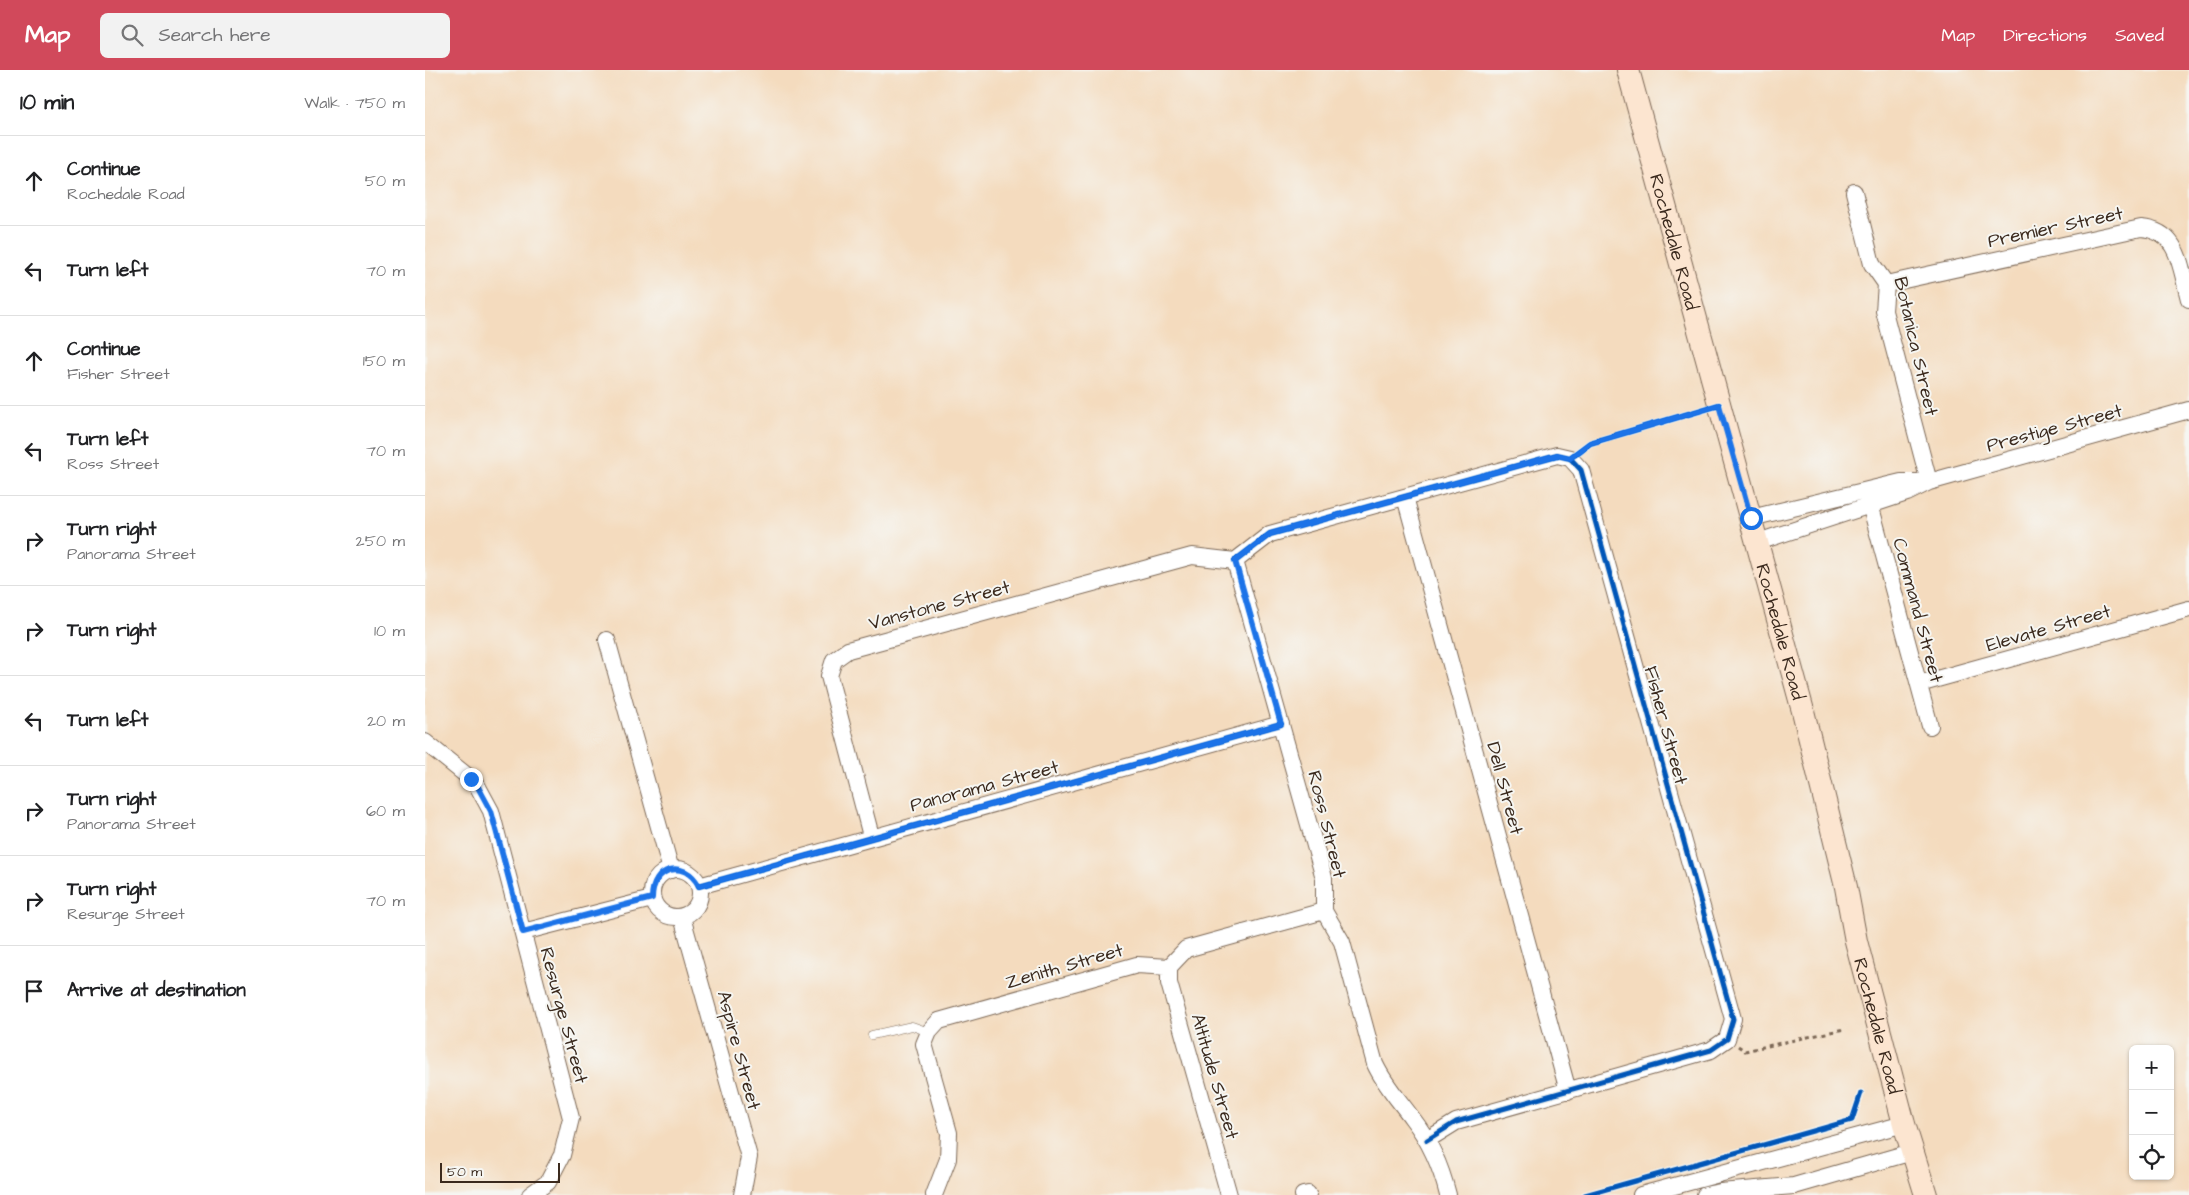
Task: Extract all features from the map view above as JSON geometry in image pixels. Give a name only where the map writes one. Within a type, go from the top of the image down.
[{"type":"main road","name":"Rochedale Road","points":[[1628,70],[1803,711],[1846,888],[1856,941],[1904,1124],[1926,1195]]},
{"type":"street","name":"Botanica Street","points":[[1854,192],[1873,264],[1885,284],[1884,311],[1929,482]]},
{"type":"street","name":"Premier Street","points":[[1885,284],[2141,228],[2153,229],[2169,239],[2175,250],[2189,299]]},
{"type":"street","name":"Prestige Street","points":[[1758,542],[1907,493],[1929,482],[2189,410]]},
{"type":"street","name":"Fisher Street","points":[[1235,561],[1270,534],[1557,455],[1570,458],[1581,470],[1733,1019],[1727,1039]]},
{"type":"street","name":"Prestige Street","points":[[1751,518],[1901,482],[1929,482]]},
{"type":"street","name":"Dell Street","points":[[1405,497],[1569,1091]]},
{"type":"street","name":"Command Street","points":[[1870,504],[1930,726]]},
{"type":"street","name":"Vanstone Street","points":[[871,836],[829,676],[834,660],[848,650],[1192,556],[1235,561]]},
{"type":"street","name":"Ross Street","points":[[1235,561],[1323,878],[1324,911],[1342,942],[1375,1064],[1382,1079],[1427,1140],[1436,1158],[1448,1195]]},
{"type":"street","name":"Elevate Street","points":[[1919,684],[2189,609]]},
{"type":"street","points":[[607,640],[671,870]]},
{"type":"street","name":"Panorama Street","points":[[699,886],[871,836],[1281,724]]},
{"type":"street","name":"Resurge Street","points":[[425,742],[471,779],[478,787],[491,811],[571,1118],[562,1155],[548,1182],[530,1195]]},
{"type":"street","points":[[680,869],[689,872],[699,886],[699,902],[689,914],[682,917],[672,918],[663,914],[656,908],[652,898],[652,889],[656,880],[662,873],[671,870],[680,869]]},
{"type":"street","points":[[523,932],[652,898]]},
{"type":"street","points":[[1169,967],[1186,949],[1324,911]]},
{"type":"street","name":"Aspire Street","points":[[682,917],[749,1157],[742,1195]]},
{"type":"street","name":"Zenith Street","points":[[929,1032],[939,1020],[1137,965],[1169,967]]},
{"type":"street","name":"Altitude Street","points":[[1169,967],[1169,983],[1229,1195]]},
{"type":"street","points":[[929,1032],[925,1044],[949,1133],[948,1159],[934,1195]]},
{"type":"street","points":[[1427,1140],[1456,1122],[1711,1050],[1727,1039]]},
{"type":"street","points":[[1641,1195],[1904,1124]]},
{"type":"street","points":[[1705,1195],[1793,1186],[1912,1152]]},
{"type":"lane","points":[[872,1035],[912,1026],[929,1032]]},
{"type":"path","points":[[1727,1039],[1745,1051],[1844,1028]]},
{"type":"cycle path","points":[[1570,458],[1590,443],[1719,405]]},
{"type":"cycle path","points":[[1235,561],[1270,534],[1557,455],[1570,458],[1581,470],[1733,1019],[1727,1039],[1711,1050],[1456,1122],[1427,1140]]},
{"type":"cycle path","points":[[699,886],[1281,724]]},
{"type":"cycle path","points":[[1585,1195],[1852,1120],[1861,1093]]},
{"type":"route","points":[[471,779],[478,787],[491,811],[523,932],[652,898],[652,889],[656,880],[662,873],[671,870],[680,869],[689,872],[699,886],[871,836],[1281,724],[1235,561],[1270,534],[1557,455],[1570,458],[1590,443],[1719,405],[1751,518]]}]
